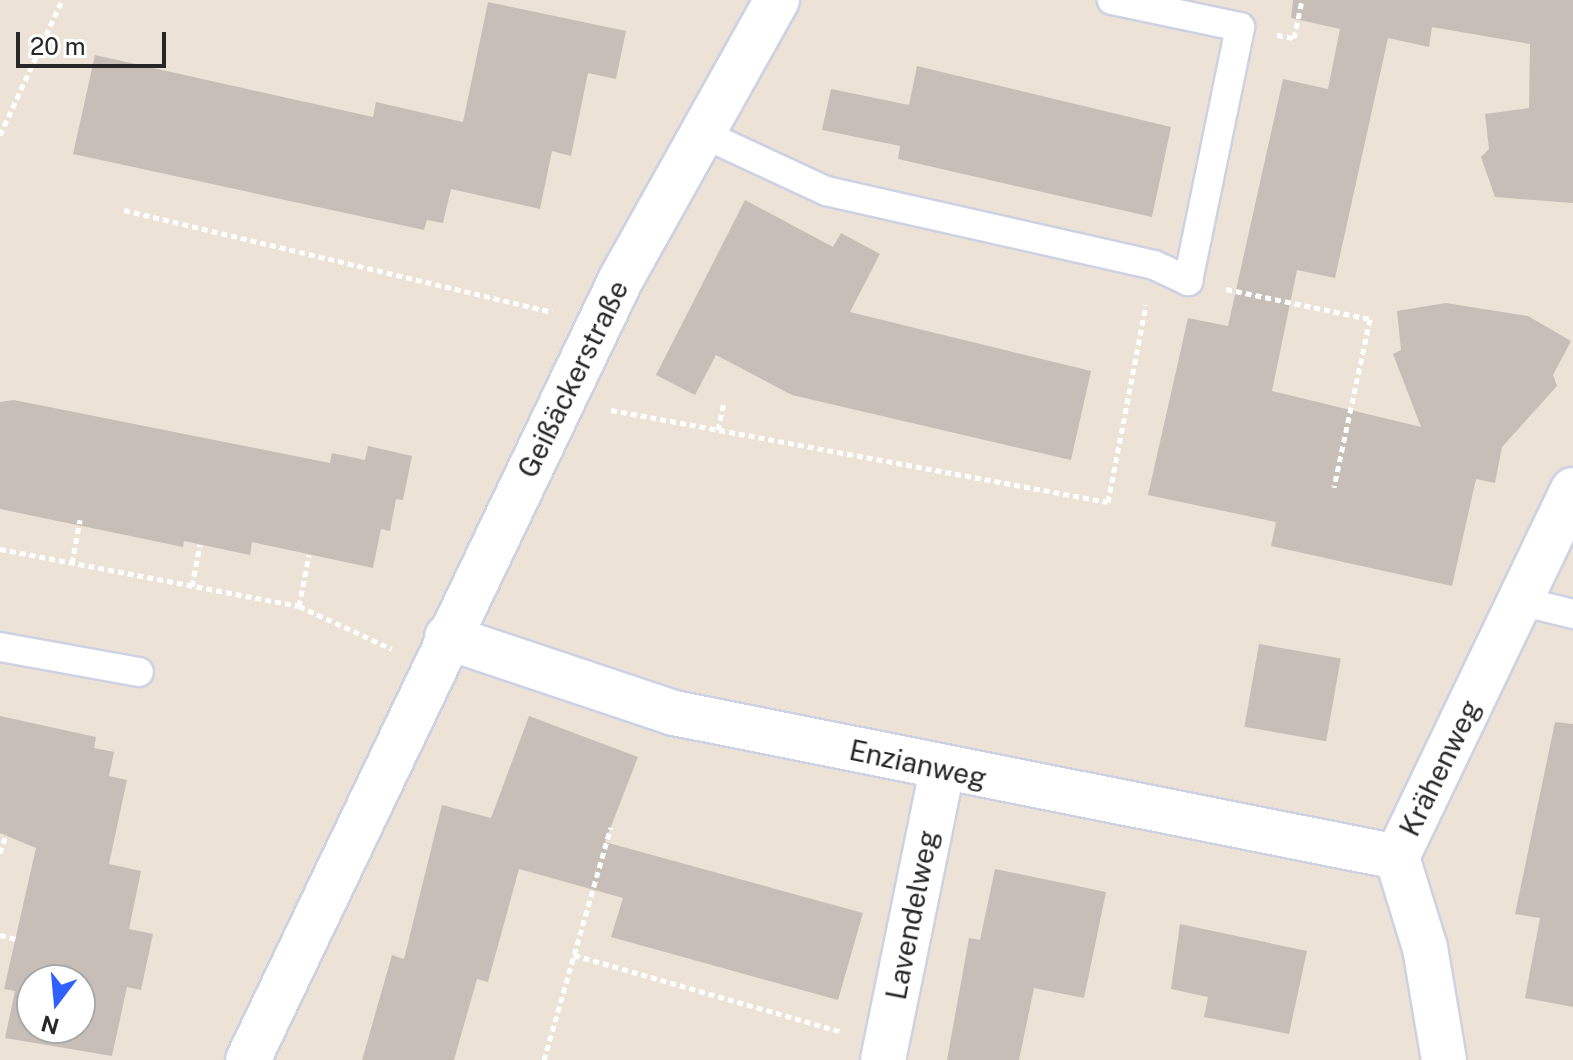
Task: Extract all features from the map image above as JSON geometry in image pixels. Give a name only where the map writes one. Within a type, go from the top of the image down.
[{"type":"street","name":"Geißäckerstraße","points":[[248,1060],[440,652],[600,323],[699,132],[777,0]]},
{"type":"street","name":"Krähenweg","points":[[1444,1060],[1425,948],[1397,857],[1573,490]]},
{"type":"street","name":"Enzianweg","points":[[440,652],[674,713],[942,770],[1397,857]]},
{"type":"street","name":"Lavendelweg","points":[[885,1052],[942,770]]},
{"type":"lane","points":[[699,132],[826,191],[1154,265],[1188,281],[1240,27],[1112,0]]},
{"type":"lane","points":[[1520,601],[1573,614]]},
{"type":"lane","points":[[0,647],[139,672]]},
{"type":"path","points":[[0,135],[62,0]]},
{"type":"path","points":[[124,210],[600,323]]},
{"type":"path","points":[[562,401],[1108,502],[1154,265]]},
{"type":"path","points":[[1188,281],[1370,319],[1334,487]]},
{"type":"path","points":[[718,430],[724,402]]},
{"type":"path","points":[[72,563],[80,520]]},
{"type":"path","points":[[192,586],[200,545]]},
{"type":"path","points":[[0,549],[299,606],[440,652]]},
{"type":"path","points":[[299,606],[309,555]]},
{"type":"path","points":[[544,1060],[611,827]]},
{"type":"path","points":[[0,853],[6,834]]},
{"type":"path","points":[[0,935],[16,939]]},
{"type":"path","points":[[574,955],[885,1052]]},
{"type":"building","points":[[1293,0],[1573,0],[1573,203],[1495,197],[1481,157],[1489,149],[1485,114],[1529,108],[1530,44],[1432,27],[1429,47],[1388,38],[1335,278],[1297,270],[1272,391],[1421,427],[1393,354],[1401,350],[1397,311],[1446,303],[1528,316],[1571,341],[1553,375],[1557,386],[1502,447],[1495,483],[1476,479],[1452,586],[1271,546],[1276,522],[1148,495],[1188,318],[1228,326],[1283,79],[1328,89],[1340,29],[1291,18]]},
{"type":"building","points":[[488,2],[626,31],[616,79],[588,73],[571,156],[552,151],[540,209],[451,189],[443,223],[427,220],[424,230],[73,154],[95,55],[373,117],[376,102],[463,122]]},
{"type":"building","points":[[917,66],[1171,127],[1152,217],[898,159],[900,146],[822,130],[831,89],[909,105]]},
{"type":"building","points":[[745,200],[833,247],[841,233],[880,254],[850,312],[1091,371],[1071,460],[792,395],[716,355],[695,395],[656,375]]},
{"type":"building","points":[[14,400],[330,463],[332,453],[365,460],[368,446],[412,456],[403,500],[396,499],[390,531],[381,529],[373,568],[252,542],[250,555],[184,541],[183,547],[0,509],[0,402]]},
{"type":"building","points":[[1259,644],[1341,658],[1326,741],[1244,727]]},
{"type":"building","points":[[0,716],[96,737],[94,748],[114,752],[109,776],[127,780],[109,864],[141,871],[129,929],[153,934],[141,990],[127,987],[112,1056],[41,1044],[96,1044],[96,964],[16,964],[16,1040],[5,1038],[15,991],[4,989],[36,848],[0,833]]},
{"type":"building","points":[[529,716],[638,757],[605,842],[863,913],[838,1000],[611,937],[623,898],[519,869],[488,982],[477,979],[454,1060],[362,1060],[392,955],[404,959],[442,805],[491,818]]},
{"type":"building","points":[[1555,722],[1573,724],[1573,1007],[1525,998],[1540,918],[1515,914]]},
{"type":"building","points":[[995,869],[1106,892],[1084,998],[1034,988],[1019,1060],[947,1060],[969,938],[980,940]]},
{"type":"building","points":[[1180,924],[1307,951],[1289,1034],[1204,1017],[1208,997],[1171,989]]}]
